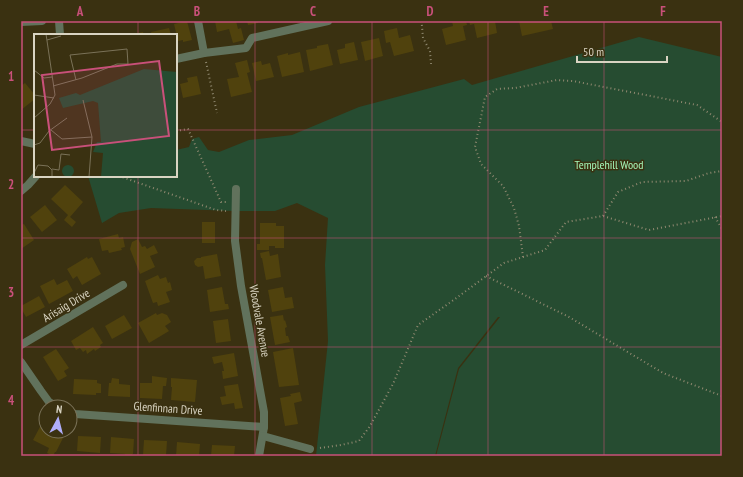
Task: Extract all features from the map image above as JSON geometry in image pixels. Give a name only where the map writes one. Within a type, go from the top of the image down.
[{"type":"street","points":[[21,22],[42,21]]},
{"type":"street","points":[[59,21],[60,34]]},
{"type":"street","points":[[198,21],[204,53]]},
{"type":"street","points":[[177,59],[204,53],[246,48],[252,38],[328,21]]},
{"type":"street","points":[[21,141],[34,144]]},
{"type":"street","points":[[21,191],[35,177]]},
{"type":"street","name":"Woodvale Avenue","points":[[236,189],[235,241],[264,412],[263,436],[259,456]]},
{"type":"street","name":"Arisaig Drive","points":[[21,345],[122,285]]},
{"type":"street","points":[[21,362],[47,399]]},
{"type":"street","name":"Glenfinnan Drive","points":[[78,414],[264,427]]},
{"type":"street","points":[[263,436],[310,449]]},
{"type":"path","points":[[421,21],[423,38],[430,51],[431,64]]},
{"type":"path","points":[[204,53],[218,113]]},
{"type":"path","points":[[523,257],[520,226],[514,208],[503,186],[480,164],[475,146],[485,97],[497,89],[515,88],[557,80],[573,81],[697,105],[722,122]]},
{"type":"path","points":[[177,131],[188,129],[221,202],[235,207]]},
{"type":"path","points":[[603,216],[618,192],[642,182],[686,181],[709,173],[722,171]]},
{"type":"path","points":[[122,177],[216,210],[235,207]]},
{"type":"path","points":[[310,449],[341,445],[359,440],[370,426],[393,384],[418,325],[504,262],[545,250],[566,222],[603,216],[649,230],[722,216]]},
{"type":"path","points":[[715,217],[722,229]]},
{"type":"path","points":[[486,276],[569,317],[663,373],[722,396]]},
{"type":"green space","name":"Templehill Wood","points":[[639,37],[722,57],[722,456],[436,456],[459,369],[500,317],[498,317],[458,368],[435,456],[316,456],[328,341],[325,265],[328,218],[297,203],[275,211],[151,208],[119,213],[102,223],[88,177],[177,177],[177,150],[189,147],[192,139],[199,137],[208,150],[219,152],[249,140],[292,135],[359,107],[464,79],[472,85]]},
{"type":"building","points":[[187,21],[192,40],[183,42],[183,40],[178,41],[174,24]]},
{"type":"building","points":[[215,21],[236,21],[238,29],[241,28],[244,40],[233,43],[229,29],[217,32]]},
{"type":"building","points":[[247,21],[258,21],[258,23],[248,25]]},
{"type":"building","points":[[452,21],[466,21],[467,25],[463,26],[466,40],[446,45],[442,29],[453,26]]},
{"type":"building","points":[[469,21],[495,21],[497,33],[477,38],[474,24],[470,25]]},
{"type":"building","points":[[519,21],[551,21],[553,29],[522,36]]},
{"type":"building","points":[[169,28],[171,34],[152,34],[151,32]]},
{"type":"building","points":[[397,28],[399,38],[410,35],[414,51],[394,56],[390,42],[386,43],[384,31]]},
{"type":"building","points":[[143,32],[144,34],[131,34]]},
{"type":"building","points":[[379,38],[383,56],[365,61],[361,42]]},
{"type":"building","points":[[354,42],[358,60],[340,64],[337,50],[345,48],[345,44]]},
{"type":"building","points":[[328,44],[333,65],[310,71],[306,50]]},
{"type":"building","points":[[300,52],[304,72],[282,77],[277,56]]},
{"type":"building","points":[[247,60],[250,72],[247,73],[252,92],[231,97],[227,79],[239,77],[235,63]]},
{"type":"building","points":[[261,61],[262,65],[270,63],[274,77],[256,81],[252,63]]},
{"type":"building","points":[[197,76],[201,94],[183,98],[180,84],[188,82],[187,78]]},
{"type":"building","points":[[25,83],[34,94],[34,100],[21,110],[21,86]]},
{"type":"building","points":[[65,185],[83,202],[70,217],[76,222],[72,227],[64,220],[68,215],[51,199]]},
{"type":"building","points":[[45,205],[57,220],[42,232],[30,217]]},
{"type":"building","points":[[202,222],[215,222],[215,243],[202,243]]},
{"type":"building","points":[[260,223],[276,223],[276,226],[284,226],[284,248],[269,246],[269,250],[257,250],[257,244],[260,244]]},
{"type":"building","points":[[24,224],[34,240],[21,249],[21,225]]},
{"type":"building","points":[[118,234],[119,238],[123,237],[125,247],[121,248],[122,250],[109,253],[108,250],[102,251],[99,239]]},
{"type":"building","points":[[138,239],[142,247],[145,246],[147,249],[154,245],[158,253],[150,256],[155,267],[140,274],[130,249],[132,242]]},
{"type":"building","points":[[269,251],[270,256],[278,254],[281,277],[266,280],[260,253]]},
{"type":"building","points":[[217,254],[221,276],[205,279],[203,266],[198,267],[195,265],[194,261],[197,258]]},
{"type":"building","points":[[87,257],[88,259],[92,257],[101,274],[82,285],[77,276],[73,279],[67,269]]},
{"type":"building","points":[[158,275],[160,279],[166,277],[168,283],[170,282],[172,290],[166,292],[170,302],[158,306],[157,302],[153,303],[145,281]]},
{"type":"building","points":[[54,279],[57,285],[67,280],[73,291],[49,304],[40,286]]},
{"type":"building","points":[[222,287],[225,304],[228,304],[229,309],[210,312],[207,290]]},
{"type":"building","points":[[283,287],[285,298],[292,297],[294,308],[272,312],[268,290]]},
{"type":"building","points":[[39,296],[45,307],[26,317],[21,306]]},
{"type":"building","points":[[156,313],[157,315],[162,313],[167,315],[171,322],[165,326],[169,331],[149,343],[138,323]]},
{"type":"building","points":[[124,315],[132,328],[112,339],[105,326]]},
{"type":"building","points":[[283,315],[287,327],[285,328],[286,336],[288,336],[290,342],[275,345],[270,317]]},
{"type":"building","points":[[228,319],[231,341],[216,343],[213,321]]},
{"type":"building","points":[[93,327],[103,343],[100,345],[101,347],[95,351],[94,349],[87,354],[86,350],[83,352],[80,348],[76,350],[71,341]]},
{"type":"building","points":[[293,348],[299,385],[279,387],[273,352]]},
{"type":"building","points":[[56,349],[69,368],[64,371],[67,376],[58,381],[43,357]]},
{"type":"building","points":[[234,353],[238,376],[223,379],[222,371],[224,371],[222,362],[214,364],[212,357]]},
{"type":"building","points":[[152,376],[167,378],[166,386],[163,386],[162,399],[140,398],[140,383],[152,383]]},
{"type":"building","points":[[112,378],[119,379],[119,384],[130,385],[130,397],[108,396],[109,383],[111,383]]},
{"type":"building","points":[[171,378],[197,380],[195,402],[171,400]]},
{"type":"building","points":[[74,379],[97,380],[97,383],[101,384],[101,393],[96,393],[96,395],[73,394]]},
{"type":"building","points":[[238,384],[243,408],[235,409],[234,403],[222,405],[220,397],[226,396],[224,386]]},
{"type":"building","points":[[300,392],[302,401],[294,403],[298,424],[285,426],[280,398],[291,396],[290,394]]},
{"type":"building","points":[[38,431],[38,439],[62,439],[53,456],[47,453],[49,448],[33,440]]},
{"type":"building","points":[[78,436],[101,437],[100,453],[77,451]]},
{"type":"building","points":[[111,437],[134,439],[132,456],[110,453]]},
{"type":"building","points":[[144,440],[167,441],[166,456],[143,455]]},
{"type":"building","points":[[177,442],[200,444],[199,456],[176,456]]},
{"type":"building","points":[[212,445],[235,446],[234,456],[211,456]]}]
